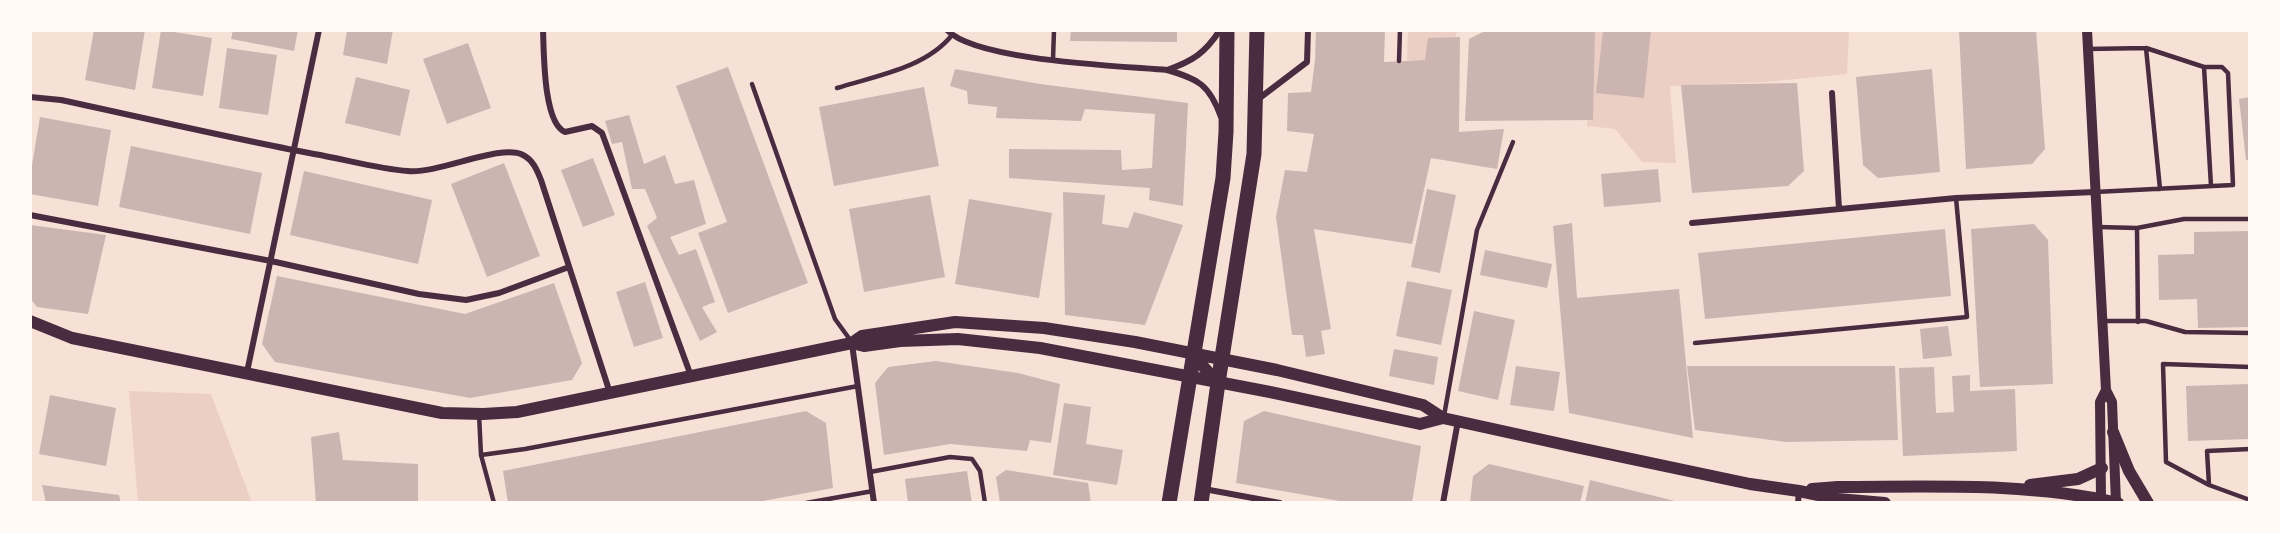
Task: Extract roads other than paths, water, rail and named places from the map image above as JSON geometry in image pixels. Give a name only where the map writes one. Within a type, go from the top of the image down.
[{"type":"main road","points":[[1169,503],[1188,377],[1215,230],[1226,132],[1227,30]]},
{"type":"main road","points":[[1202,496],[1254,154],[1257,30]]},
{"type":"main road","points":[[30,321],[72,338],[442,412],[479,414],[517,412],[611,394],[852,343],[862,336],[955,322],[1044,328],[1135,342],[1277,370],[1423,405],[1443,418],[1458,422],[1750,484],[1799,497],[1886,503]]},
{"type":"main road","points":[[852,343],[864,346],[900,341],[958,339],[994,342],[1040,348],[1270,392],[1420,424],[1443,418]]},
{"type":"main road","points":[[1192,354],[1218,383]]},
{"type":"main road","points":[[1188,377],[1222,360]]},
{"type":"main road","points":[[2114,432],[2129,471],[2148,503]]},
{"type":"main road","points":[[2002,489],[2079,479],[2102,468]]},
{"type":"main road","points":[[1799,497],[1838,487],[2002,489],[2117,503]]},
{"type":"street","points":[[247,372],[319,30]]},
{"type":"street","points":[[543,30],[546,88],[556,125],[565,132],[592,126],[602,133],[692,376]]},
{"type":"street","points":[[1167,70],[1190,62],[1202,52],[1220,30]]},
{"type":"street","points":[[1257,100],[1307,62],[1308,30]]},
{"type":"street","points":[[2086,30],[2106,390],[2112,402],[2117,503]]},
{"type":"street","points":[[950,33],[967,44],[1053,60],[1167,70],[1199,81],[1208,90],[1216,104],[1226,132]]},
{"type":"street","points":[[1832,93],[1839,209]]},
{"type":"street","points":[[30,97],[61,100],[294,150],[408,171],[450,166],[504,151],[515,151],[525,155],[534,165],[541,180],[611,394]]},
{"type":"street","points":[[1692,223],[1956,198],[2095,192]]},
{"type":"street","points":[[30,215],[271,261],[419,294],[466,300],[499,293],[569,267]]},
{"type":"street","points":[[852,343],[874,503]]},
{"type":"street","points":[[2102,501],[2100,402],[2106,390]]},
{"type":"street","points":[[1443,503],[1458,422]]},
{"type":"street","points":[[1202,496],[1280,503]]},
{"type":"lane","points":[[1053,60],[1054,30]]},
{"type":"lane","points":[[1399,61],[1400,30]]},
{"type":"lane","points":[[837,88],[922,59],[944,45],[950,33]]},
{"type":"lane","points":[[2088,49],[2146,48],[2204,67],[2222,67],[2228,73],[2233,185],[2095,192]]},
{"type":"lane","points":[[2146,48],[2160,189]]},
{"type":"lane","points":[[2204,67],[2211,186]]},
{"type":"lane","points":[[752,84],[835,319],[852,343]]},
{"type":"lane","points":[[1443,418],[1477,230],[1513,142]]},
{"type":"lane","points":[[1695,343],[1967,317],[1956,198]]},
{"type":"lane","points":[[2097,227],[2137,228],[2184,219],[2250,219]]},
{"type":"lane","points":[[2137,228],[2138,322]]},
{"type":"lane","points":[[2102,321],[2146,321],[2185,333],[2250,333]]},
{"type":"lane","points":[[2250,367],[2163,364],[2166,462],[2208,485],[2250,500]]},
{"type":"lane","points":[[481,455],[525,449],[858,386]]},
{"type":"lane","points":[[479,414],[481,455],[494,503]]},
{"type":"lane","points":[[2208,485],[2207,451],[2250,449]]},
{"type":"lane","points":[[870,471],[950,457],[972,459],[980,471],[985,503]]},
{"type":"lane","points":[[806,503],[873,491]]}]
